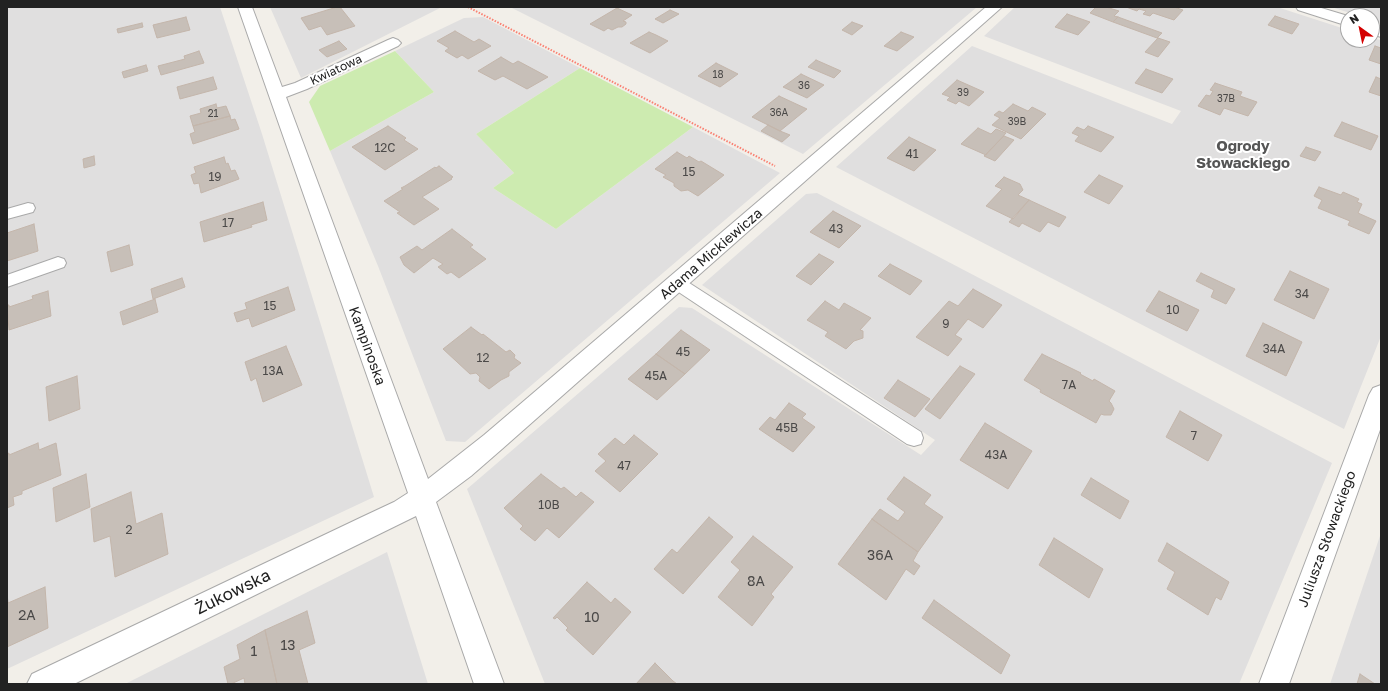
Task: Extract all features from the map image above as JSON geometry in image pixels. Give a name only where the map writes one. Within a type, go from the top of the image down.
[{"type":"street","name":"Kampinoska","points":[[245,7],[403,446],[423,497],[489,684]]},
{"type":"street","name":"Adama Mickiewicza","points":[[423,497],[462,468],[995,7]]},
{"type":"street","points":[[1303,7],[1340,19]]},
{"type":"street","name":"Kwiatowa","points":[[277,94],[302,86],[393,43]]},
{"type":"street","name":"Juliusza Słowackiego","points":[[1274,684],[1381,395]]},
{"type":"street","name":"Żukowska","points":[[42,684],[364,530],[403,510],[423,497]]},
{"type":"lane","points":[[7,214],[28,208]]},
{"type":"lane","points":[[7,281],[58,263]]},
{"type":"lane","points":[[677,283],[914,438]]},
{"type":"path","points":[[468,7],[780,169]]},
{"type":"shaded area","points":[[7,7],[220,7],[262,134],[374,497],[7,669]]},
{"type":"shaded area","points":[[270,7],[442,7],[301,78]]},
{"type":"shaded area","points":[[510,7],[977,7],[803,154]]},
{"type":"shaded area","points":[[1015,7],[1277,7],[1340,27],[1340,48],[1380,48],[1381,40],[1381,336],[1344,429],[836,167],[972,46],[1172,124],[1181,111],[984,36]]},
{"type":"shaded area","points":[[1331,7],[1381,7],[1381,23],[1380,8],[1340,8],[1340,10]]},
{"type":"shaded area","points":[[483,17],[580,68],[476,134],[514,173],[493,188],[556,229],[693,127],[780,173],[465,442],[446,441],[378,266],[330,151],[434,92],[395,51],[464,18]]},
{"type":"shaded area","points":[[817,193],[1332,463],[1239,684],[545,684],[467,489],[679,307],[692,308],[921,455],[935,440],[702,285],[806,194]]},
{"type":"shaded area","points":[[1381,533],[1381,684],[1330,684]]},
{"type":"shaded area","points":[[387,552],[428,684],[125,684]]},
{"type":"green space","points":[[395,51],[434,92],[330,151],[309,102],[320,86]]},
{"type":"green space","points":[[580,68],[693,127],[556,229],[493,188],[514,173],[476,134]]},
{"type":"building","points":[[340,7],[355,26],[327,35],[321,26],[309,30],[301,18]]},
{"type":"building","points":[[1096,7],[1106,7],[1119,11],[1114,16],[1118,17],[1113,22],[1090,13]]},
{"type":"building","points":[[1126,7],[1174,7],[1183,10],[1174,20],[1153,13],[1150,16],[1143,14],[1146,11],[1139,9],[1137,11]]},
{"type":"building","points":[[617,8],[632,15],[623,21],[626,22],[626,24],[622,27],[612,30],[608,28],[604,31],[590,24]]},
{"type":"building","points":[[670,10],[679,14],[663,23],[655,19]]},
{"type":"building","points":[[1067,14],[1090,22],[1078,35],[1055,27]]},
{"type":"building","points":[[1275,16],[1299,24],[1292,34],[1268,25]]},
{"type":"building","points":[[186,17],[190,30],[157,38],[153,25]]},
{"type":"building","points":[[1118,17],[1162,33],[1157,38],[1113,22]]},
{"type":"building","points":[[852,22],[863,26],[852,35],[842,30]]},
{"type":"building","points":[[142,23],[143,27],[118,33],[117,29]]},
{"type":"building","points":[[455,31],[474,42],[479,39],[491,46],[468,59],[462,55],[457,58],[445,51],[449,48],[437,41]]},
{"type":"building","points":[[649,32],[668,41],[650,53],[630,43]]},
{"type":"building","points":[[901,32],[914,37],[897,51],[884,46]]},
{"type":"building","points":[[1158,38],[1170,42],[1158,57],[1145,52]]},
{"type":"building","points":[[339,41],[347,49],[327,57],[319,50]]},
{"type":"building","points":[[1374,48],[1381,48],[1381,64],[1369,60]]},
{"type":"building","points":[[199,51],[204,63],[161,75],[158,66],[185,59],[184,56]]},
{"type":"building","points":[[501,57],[513,64],[518,61],[548,77],[527,89],[503,76],[495,80],[478,71]]},
{"type":"building","points":[[816,60],[841,71],[834,78],[808,67]]},
{"type":"building","points":[[716,63],[738,74],[720,87],[698,76]]},
{"type":"building","points":[[146,65],[148,71],[124,78],[122,72]]},
{"type":"building","points":[[1146,69],[1173,79],[1162,93],[1135,83]]},
{"type":"building","points":[[801,74],[824,85],[807,98],[783,87]]},
{"type":"building","points":[[213,77],[217,89],[180,99],[177,87]]},
{"type":"building","points":[[1376,77],[1381,79],[1381,96],[1369,92]]},
{"type":"building","points":[[957,80],[984,92],[969,106],[959,101],[956,104],[947,100],[950,97],[942,94]]},
{"type":"building","points":[[1215,83],[1242,92],[1240,96],[1257,102],[1248,116],[1224,108],[1220,115],[1198,106],[1206,95],[1210,96],[1213,91],[1210,90]]},
{"type":"building","points":[[779,96],[807,109],[780,131],[752,117]]},
{"type":"building","points":[[216,104],[217,108],[226,106],[230,116],[193,126],[190,116],[201,113],[200,109]]},
{"type":"building","points":[[1013,104],[1028,111],[1032,107],[1046,114],[1021,139],[992,125],[1000,118],[994,115],[999,111],[1003,113]]},
{"type":"building","points":[[230,116],[231,120],[235,119],[239,129],[193,144],[190,134],[195,132],[193,126]]},
{"type":"building","points":[[1342,122],[1378,136],[1371,150],[1334,136]]},
{"type":"building","points":[[768,125],[790,135],[782,142],[761,131]]},
{"type":"building","points":[[388,126],[406,138],[404,140],[418,149],[385,170],[352,147]]},
{"type":"building","points":[[1088,126],[1114,137],[1101,152],[1075,141],[1079,136],[1072,133],[1077,127],[1084,130]]},
{"type":"building","points":[[978,128],[991,134],[996,129],[1006,133],[986,155],[961,144]]},
{"type":"building","points":[[1004,136],[1014,140],[995,161],[984,156]]},
{"type":"building","points":[[909,137],[936,150],[914,171],[887,158]]},
{"type":"building","points":[[1306,147],[1321,152],[1315,161],[1300,156]]},
{"type":"building","points":[[677,152],[687,158],[689,156],[699,162],[701,161],[724,175],[698,196],[688,190],[681,191],[674,186],[674,183],[663,177],[666,175],[655,169]]},
{"type":"building","points":[[94,156],[95,165],[84,168],[83,159]]},
{"type":"building","points":[[224,157],[226,164],[228,163],[231,171],[235,170],[239,179],[201,193],[199,183],[194,184],[191,175],[196,173],[194,167]]},
{"type":"building","points":[[439,166],[453,177],[422,197],[439,209],[414,225],[397,213],[400,212],[384,201],[403,189],[401,188]]},
{"type":"building","points":[[1099,175],[1123,186],[1109,204],[1084,192]]},
{"type":"building","points":[[1004,177],[1020,184],[1023,190],[1018,195],[1029,200],[1013,219],[986,206],[1002,189],[995,186]]},
{"type":"building","points":[[1319,187],[1341,195],[1343,192],[1359,199],[1357,202],[1362,204],[1358,213],[1376,221],[1369,234],[1348,225],[1350,221],[1318,208],[1322,200],[1314,196]]},
{"type":"building","points":[[1029,200],[1066,217],[1059,227],[1048,222],[1040,232],[1022,223],[1019,227],[1009,222]]},
{"type":"building","points":[[263,202],[267,220],[251,225],[252,227],[204,242],[200,222]]},
{"type":"building","points":[[833,211],[861,226],[839,248],[810,232]]},
{"type":"building","points":[[34,224],[38,251],[7,261],[7,233]]},
{"type":"building","points":[[452,229],[473,245],[470,247],[486,259],[459,278],[451,272],[447,274],[438,267],[443,264],[433,258],[414,273],[404,265],[400,257],[417,246],[422,250]]},
{"type":"building","points":[[129,245],[133,265],[111,272],[107,252]]},
{"type":"building","points":[[819,254],[834,262],[811,285],[796,276]]},
{"type":"building","points":[[890,264],[922,281],[910,295],[878,276]]},
{"type":"building","points":[[1290,271],[1329,289],[1314,319],[1274,300]]},
{"type":"building","points":[[1201,273],[1235,289],[1226,304],[1211,297],[1214,290],[1196,281]]},
{"type":"building","points":[[182,278],[185,287],[153,299],[151,289]]},
{"type":"building","points":[[288,287],[295,310],[252,327],[249,318],[237,322],[234,313],[247,309],[245,303]]},
{"type":"building","points":[[973,289],[1002,305],[983,328],[968,319],[955,335],[962,339],[948,356],[916,337],[949,301],[958,306]]},
{"type":"building","points":[[48,291],[51,316],[9,330],[7,305],[9,305],[9,307],[33,299],[32,296]]},
{"type":"building","points":[[1159,291],[1199,310],[1187,331],[1146,311]]},
{"type":"building","points":[[155,299],[158,312],[123,325],[120,312]]},
{"type":"building","points":[[825,301],[839,310],[844,303],[871,318],[860,330],[863,331],[863,338],[854,341],[846,349],[825,336],[828,332],[807,320]]},
{"type":"building","points":[[1263,323],[1302,342],[1286,376],[1246,356]]},
{"type":"building","points":[[471,327],[482,335],[483,334],[506,352],[510,350],[515,355],[514,358],[521,363],[509,372],[509,376],[489,389],[479,381],[480,377],[476,373],[470,374],[443,349]]},
{"type":"building","points":[[681,330],[710,350],[685,374],[656,354]]},
{"type":"building","points":[[286,346],[302,385],[263,402],[256,378],[251,381],[245,362]]},
{"type":"building","points":[[656,354],[685,374],[657,400],[628,379]]},
{"type":"building","points":[[1042,354],[1081,373],[1080,374],[1093,381],[1094,379],[1115,391],[1109,401],[1114,409],[1111,415],[1101,414],[1096,423],[1040,392],[1041,390],[1024,380]]},
{"type":"building","points":[[960,366],[975,374],[940,419],[925,409]]},
{"type":"building","points":[[77,376],[80,409],[49,421],[46,387]]},
{"type":"building","points":[[898,380],[930,399],[915,417],[884,398]]},
{"type":"building","points":[[789,403],[806,414],[802,418],[815,427],[793,452],[759,429],[770,417],[775,420]]},
{"type":"building","points":[[1180,411],[1222,435],[1208,461],[1166,437]]},
{"type":"building","points":[[985,423],[1032,451],[1008,489],[960,460]]},
{"type":"building","points":[[634,435],[658,454],[620,492],[595,471],[606,461],[598,454],[615,438],[624,445]]},
{"type":"building","points":[[38,443],[39,450],[56,443],[61,475],[22,491],[22,494],[13,497],[14,505],[7,508],[7,454],[9,453],[9,455]]},
{"type":"building","points":[[86,474],[90,507],[56,522],[53,488]]},
{"type":"building","points":[[541,474],[561,489],[564,487],[576,497],[581,492],[594,502],[559,538],[547,528],[535,541],[520,529],[523,526],[504,508]]},
{"type":"building","points":[[904,477],[931,495],[924,504],[943,517],[918,552],[872,519],[880,509],[898,521],[905,512],[887,499]]},
{"type":"building","points":[[1091,478],[1129,501],[1120,519],[1081,495]]},
{"type":"building","points":[[131,492],[136,524],[162,513],[168,554],[115,577],[110,536],[94,542],[91,509]]},
{"type":"building","points":[[709,517],[733,537],[683,594],[654,569],[672,549],[677,553]]},
{"type":"building","points":[[872,519],[918,552],[913,561],[920,566],[914,575],[906,569],[886,600],[838,564]]},
{"type":"building","points":[[753,536],[793,567],[771,594],[774,597],[752,626],[718,597],[740,570],[731,562]]},
{"type":"building","points":[[1054,538],[1103,569],[1089,598],[1039,565]]},
{"type":"building","points":[[1167,543],[1229,582],[1221,600],[1216,597],[1208,615],[1167,589],[1175,572],[1158,561]]},
{"type":"building","points":[[587,582],[611,603],[615,598],[631,612],[593,655],[566,630],[568,628],[557,617],[555,619],[553,618]]},
{"type":"building","points":[[45,587],[48,628],[7,647],[7,593],[8,603]]},
{"type":"building","points":[[934,600],[1010,655],[1001,674],[922,618]]},
{"type":"building","points":[[307,611],[315,643],[299,650],[308,684],[277,684],[265,630]]},
{"type":"building","points":[[265,630],[277,684],[245,684],[244,678],[228,684],[224,667],[240,659],[237,645]]},
{"type":"building","points":[[655,663],[673,681],[677,684],[636,684]]},
{"type":"building","points":[[1360,674],[1375,684],[1357,684]]},
{"type":"district","name":"Ogrody Słowackiego","points":[[1243,154]]}]
